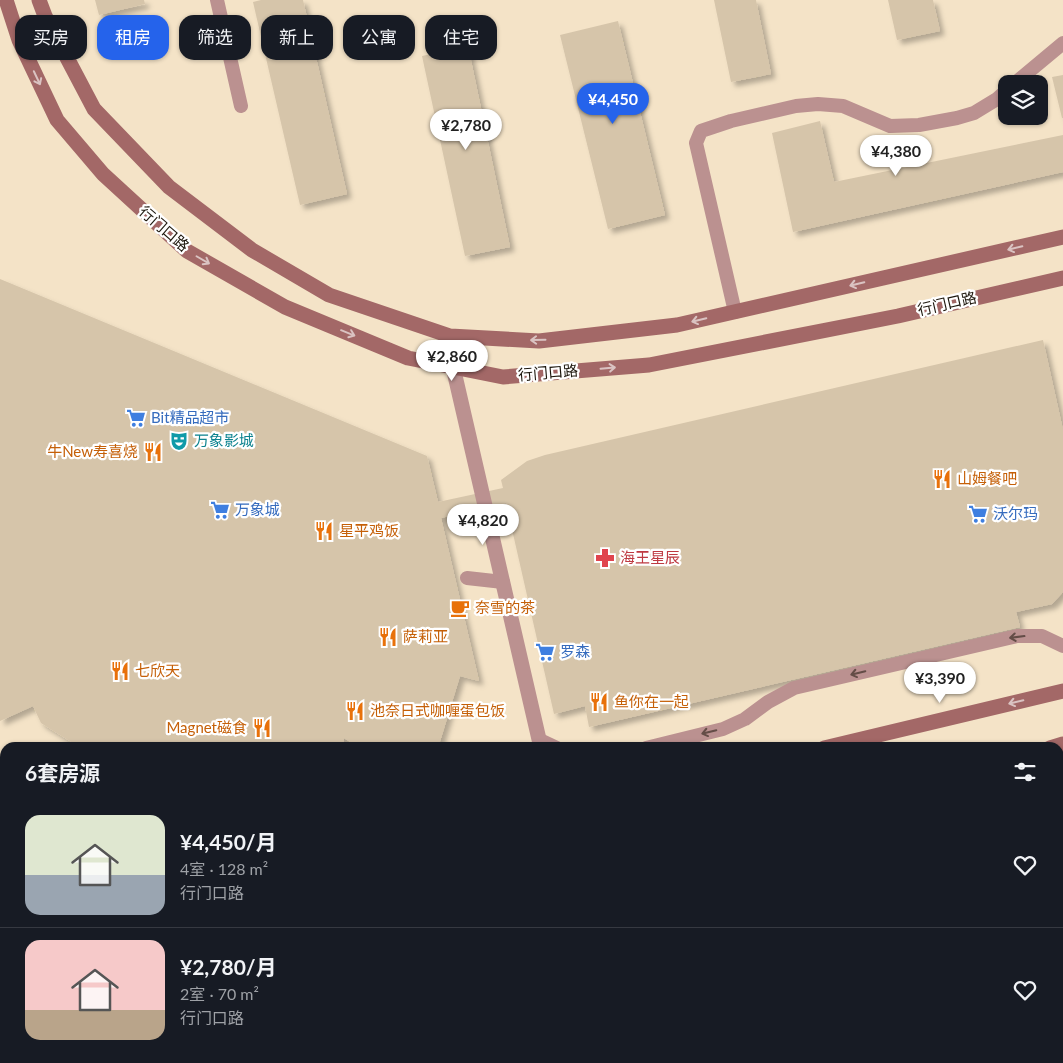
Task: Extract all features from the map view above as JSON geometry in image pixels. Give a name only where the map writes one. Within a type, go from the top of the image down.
[{"type":"street","name":"行门口路","points":[[6,0],[19,40],[57,120],[103,174],[187,251],[284,308],[408,358],[502,377],[649,365],[898,316],[1063,278]]},
{"type":"street","points":[[40,0],[45,16],[94,109],[168,187],[252,250],[329,295],[450,336],[539,341],[677,325],[1063,238]]},
{"type":"street","points":[[453,367],[540,742]]},
{"type":"street","points":[[849,742],[1063,691]]},
{"type":"lane","points":[[217,0],[241,106]]},
{"type":"lane","points":[[1025,75],[1063,43]]},
{"type":"lane","points":[[735,312],[696,143],[701,130],[796,106],[818,104],[843,106],[890,126],[919,125],[974,113],[998,98]]},
{"type":"lane","points":[[467,578],[503,582]]},
{"type":"lane","points":[[670,742],[722,729],[745,719],[768,702],[794,688],[1018,636],[1042,636],[1063,646]]},
{"type":"building","points":[[95,0],[144,0],[145,4],[99,15]]},
{"type":"building","points":[[261,0],[303,0],[306,15],[261,15],[261,37],[253,2]]},
{"type":"building","points":[[714,0],[756,0],[771,74],[731,82]]},
{"type":"building","points":[[888,0],[933,0],[940,31],[897,40]]},
{"type":"building","points":[[618,21],[665,215],[608,229],[560,35]]},
{"type":"building","points":[[425,55],[425,60],[471,60],[510,247],[465,256],[422,56]]},
{"type":"building","points":[[266,60],[317,60],[347,194],[300,205]]},
{"type":"building","points":[[1063,75],[1063,118],[1062,118],[1052,77]]},
{"type":"building","points":[[820,121],[834,182],[1063,135],[1063,172],[793,232],[772,133]]},
{"type":"building","points":[[0,279],[427,456],[438,502],[503,488],[501,480],[527,461],[545,455],[1043,340],[1063,430],[1063,592],[1052,604],[1016,612],[1020,627],[589,727],[585,706],[554,714],[506,503],[441,518],[479,681],[460,676],[440,742],[350,742],[344,738],[344,742],[71,742],[41,723],[33,706],[0,721]]},
{"type":"place","name":"Bit精品超市","points":[[136,418]]},
{"type":"place","name":"万象影城","points":[[179,441]]},
{"type":"place","name":"牛New寿喜烧","points":[[153,452]]},
{"type":"place","name":"山姆餐吧","points":[[942,479]]},
{"type":"place","name":"万象城","points":[[220,510]]},
{"type":"place","name":"沃尔玛","points":[[978,514]]},
{"type":"place","name":"星平鸡饭","points":[[324,531]]},
{"type":"place","name":"海王星辰","points":[[605,558]]},
{"type":"place","name":"奈雪的茶","points":[[460,608]]},
{"type":"place","name":"萨莉亚","points":[[388,637]]},
{"type":"place","name":"罗森","points":[[545,652]]},
{"type":"place","name":"七欣天","points":[[120,671]]},
{"type":"place","name":"鱼你在一起","points":[[599,702]]},
{"type":"place","name":"池奈日式咖喱蛋包饭","points":[[355,711]]},
{"type":"place","name":"Magnet磁食","points":[[262,728]]}]
